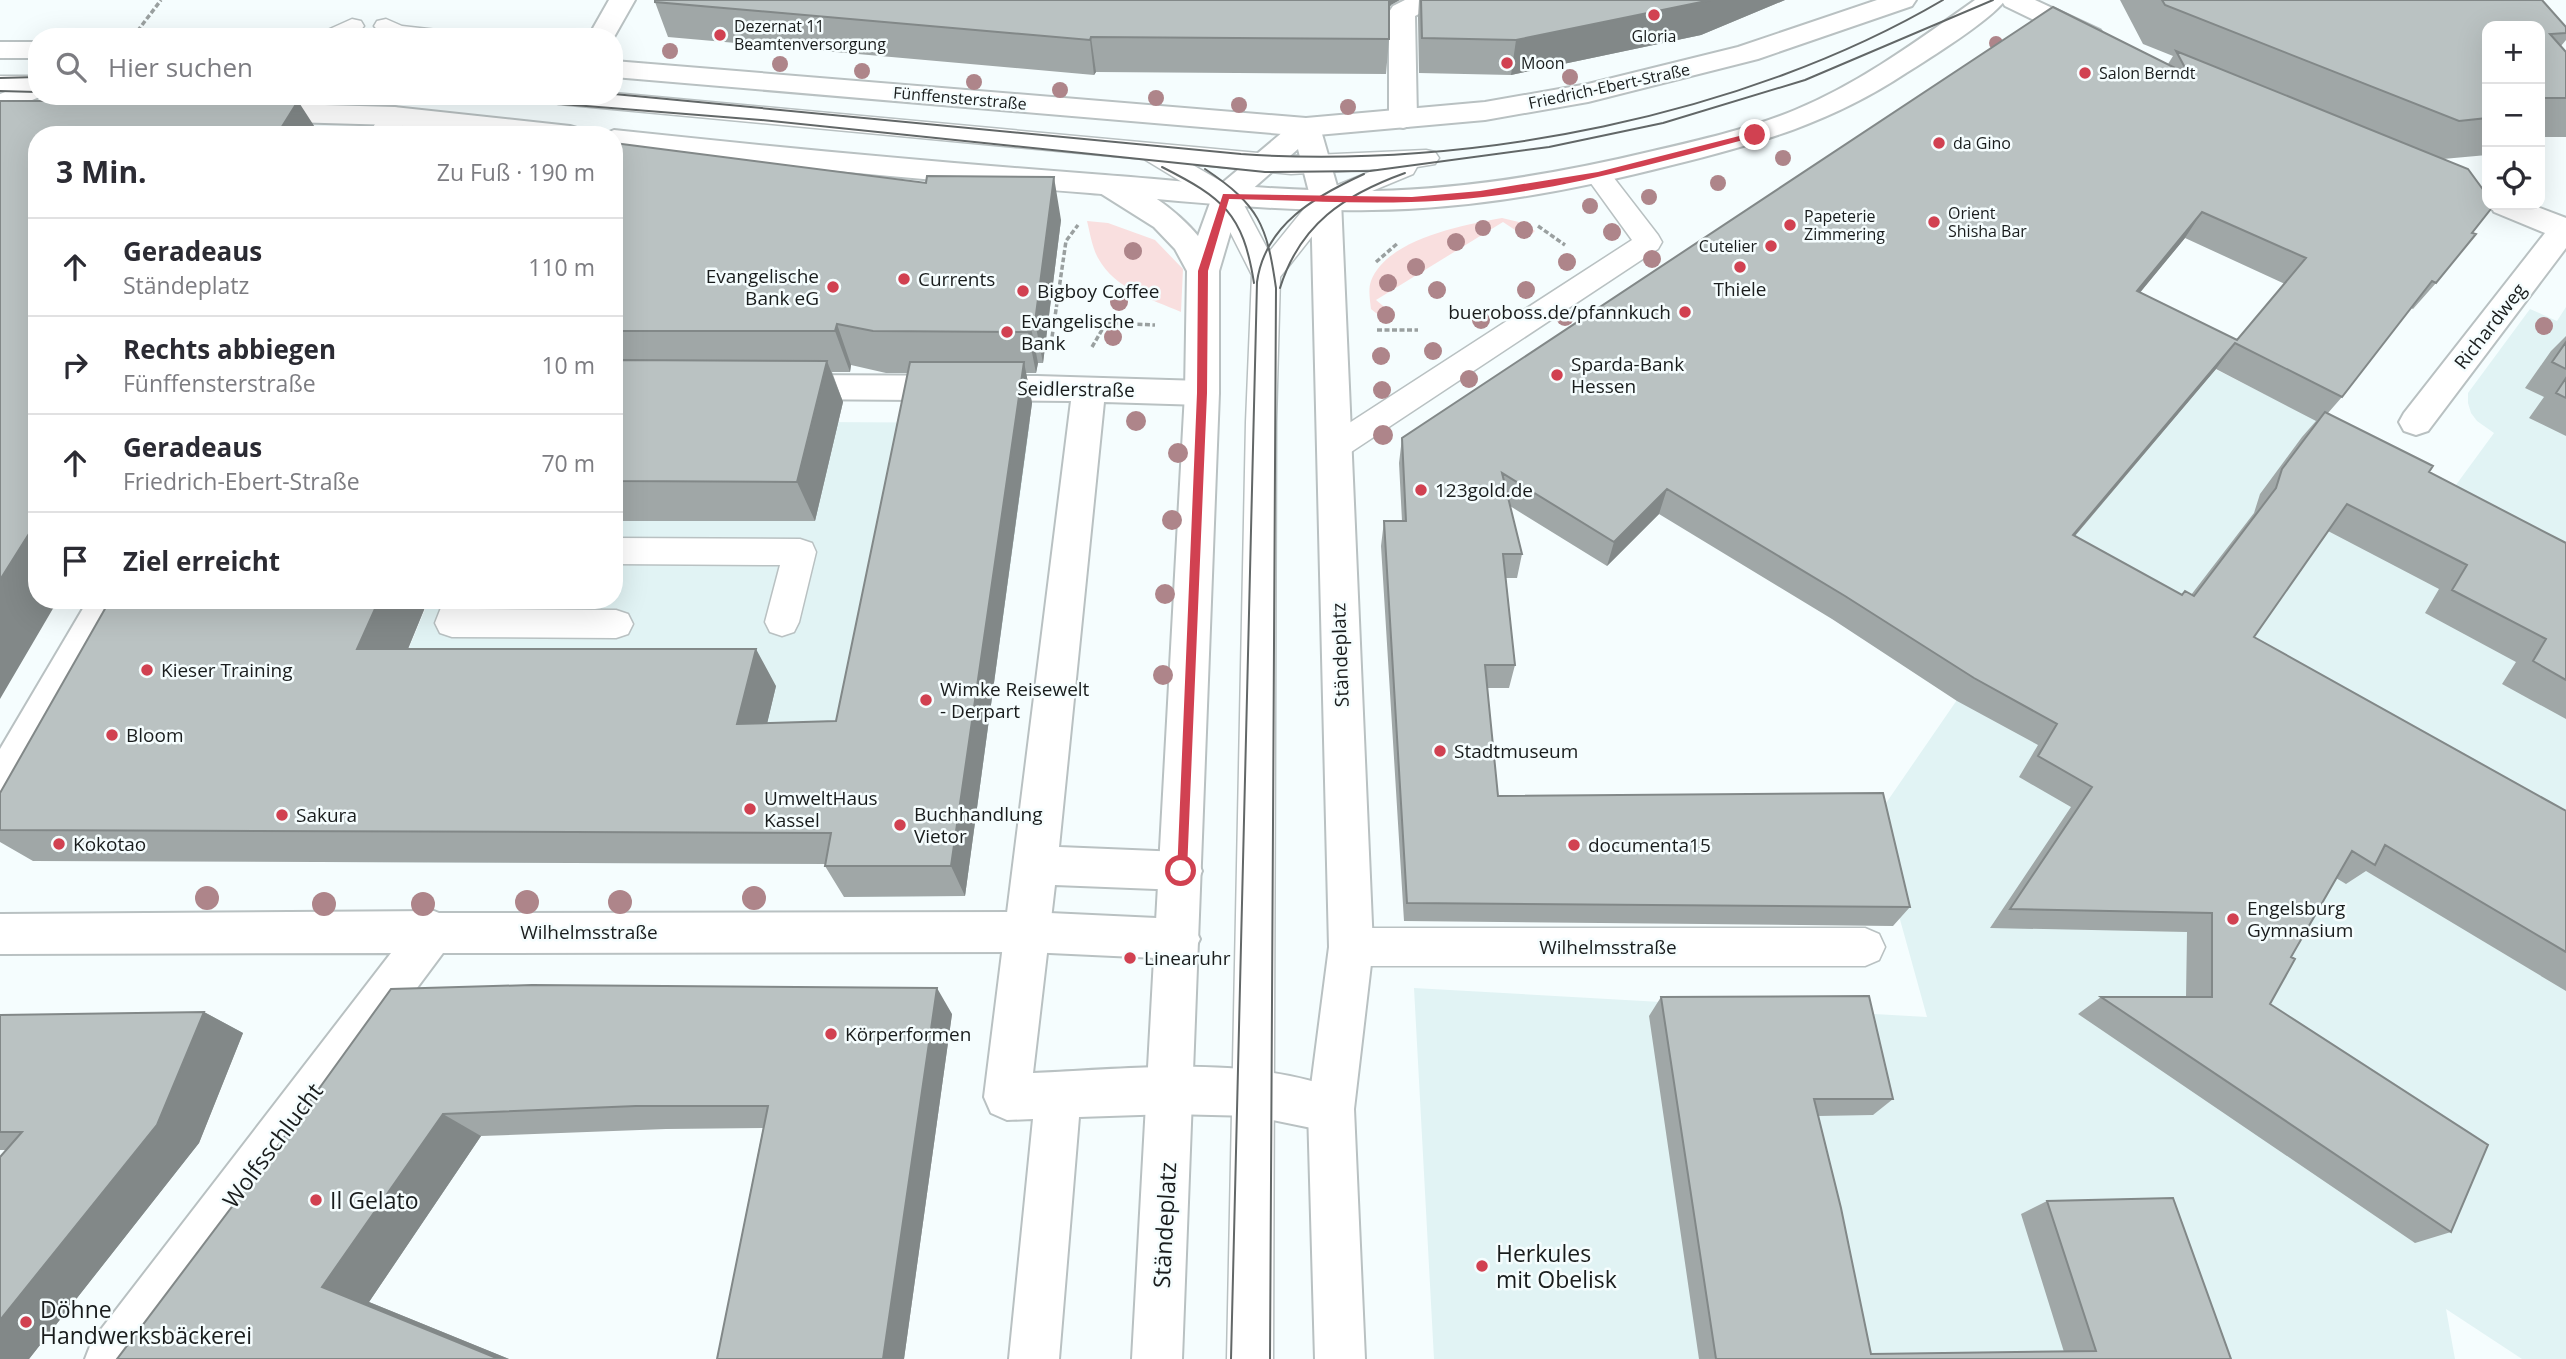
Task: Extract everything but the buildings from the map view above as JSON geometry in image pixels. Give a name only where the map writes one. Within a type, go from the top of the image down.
[{"type":"street","points":[[606,28],[622,0]]},
{"type":"street","name":"Friedrich-Ebert-Straße","points":[[1306,127],[1485,111],[1652,79],[1748,53],[1903,0]]},
{"type":"street","points":[[623,140],[902,170],[1226,197],[1412,200],[1480,194],[1598,175],[1755,135],[1804,117],[1863,88],[1929,46],[1992,0]]},
{"type":"street","points":[[2014,0],[2116,46]]},
{"type":"street","points":[[1403,119],[1413,6]]},
{"type":"street","points":[[0,50],[28,50]]},
{"type":"street","name":"Fünffensterstraße","points":[[623,70],[1306,127]]},
{"type":"street","points":[[0,104],[28,97]]},
{"type":"street","points":[[0,115],[28,100]]},
{"type":"street","points":[[222,112],[406,126]]},
{"type":"street","points":[[1226,197],[1306,127],[1326,200]]},
{"type":"street","points":[[1111,186],[1177,229],[1193,248],[1203,271]]},
{"type":"street","name":"Ständeplatz","points":[[1157,1359],[1202,393],[1203,271],[1226,197]]},
{"type":"street","name":"Ständeplatz","points":[[1326,200],[1351,947],[1331,1109],[1340,1359]]},
{"type":"street","points":[[2517,210],[2565,230]]},
{"type":"street","name":"Richardweg","points":[[2416,422],[2565,230]]},
{"type":"street","name":"Seidlerstraße","points":[[751,387],[1089,389],[1202,393]]},
{"type":"street","points":[[1089,389],[1036,865],[1007,1097],[1170,1091],[1253,1093],[1331,1109]]},
{"type":"street","points":[[0,786],[103,609]]},
{"type":"street","points":[[1036,865],[1181,871]]},
{"type":"street","name":"Wilhelmsstraße","points":[[0,934],[433,931],[959,934],[1028,932],[1178,939]]},
{"type":"street","name":"Wolfsschlucht","points":[[110,1359],[433,931]]},
{"type":"street","points":[[1034,1359],[1058,1096]]},
{"type":"lane","points":[[0,84],[28,92]]},
{"type":"lane","points":[[623,102],[1265,162],[1316,165],[1426,158],[1326,200],[1266,275]]},
{"type":"lane","points":[[1152,153],[1226,197],[1266,275],[1261,422],[1250,1359]]},
{"type":"lane","points":[[1334,448],[1648,242],[1598,175]]},
{"type":"lane","points":[[623,551],[800,552],[782,622]]},
{"type":"lane","points":[[457,609],[452,623],[615,624]]},
{"type":"lane","name":"Wilhelmsstraße","points":[[1351,947],[1865,947]]},
{"type":"path","points":[[140,28],[161,0]]},
{"type":"path","points":[[1371,269],[1378,258],[1405,237]]},
{"type":"path","points":[[1066,241],[1055,321],[1158,325]]},
{"type":"path","points":[[1050,309],[1056,309]]},
{"type":"path","points":[[1375,330],[1418,330]]},
{"type":"shaded area","points":[[1502,218],[1523,223],[1535,231],[1527,238],[1503,222],[1376,300],[1395,316],[1386,321],[1371,309],[1371,281],[1393,254],[1428,236]]},
{"type":"shaded area","points":[[1087,221],[1108,223],[1155,240],[1183,269],[1181,312],[1135,292],[1114,278],[1096,254]]},
{"type":"shaded area","name":"Engelsburg Gymnasium","points":[[2566,307],[2566,1359],[2522,1359],[2446,1309],[2455,1359],[1434,1359],[1414,988],[1927,1017],[1873,822],[2054,559],[2215,369],[2453,489],[2494,433],[2471,413],[2468,393],[2530,309],[2557,321]]},
{"type":"shaded area","points":[[623,421],[1030,423],[965,896],[844,897],[849,864],[319,862],[425,609],[623,609]]},
{"type":"tram line","points":[[623,95],[1241,154],[1328,157],[1419,153],[1511,143],[1603,127],[1694,104],[1782,75],[1866,41],[1943,0]]},
{"type":"tram line","points":[[574,105],[761,120],[1265,172],[1370,171],[1549,147],[1663,123],[1805,80],[1993,0]]},
{"type":"tram line","points":[[0,78],[28,77]]},
{"type":"tram line","points":[[0,91],[28,92]]},
{"type":"tram line","points":[[1162,167],[1201,188],[1227,210],[1244,240],[1254,283]]},
{"type":"tram line","points":[[1205,169],[1238,194],[1249,206],[1264,232],[1269,247]]},
{"type":"tram line","points":[[1280,288],[1299,246],[1327,215],[1363,191],[1405,173]]},
{"type":"tram line","points":[[1269,247],[1296,214],[1328,192],[1364,174]]},
{"type":"tram line","points":[[1231,1359],[1257,282],[1269,247]]},
{"type":"tram line","points":[[1269,247],[1276,288],[1270,1359]]},
{"type":"place","name":"Gloria","points":[[1654,15]]},
{"type":"place","name":"Dezernat 11 Beamtenversorgung","points":[[720,35]]},
{"type":"place","name":"Moon","points":[[1507,63]]},
{"type":"place","name":"Salon Berndt","points":[[2085,73]]},
{"type":"place","name":"da Gino","points":[[1939,143]]},
{"type":"place","name":"Orient Shisha Bar","points":[[1934,222]]},
{"type":"place","name":"Papeterie Zimmering","points":[[1790,225]]},
{"type":"place","name":"Cutelier","points":[[1771,246]]},
{"type":"place","name":"Thiele","points":[[1740,267]]},
{"type":"place","name":"Currents","points":[[904,279]]},
{"type":"place","name":"Evangelische Bank eG","points":[[833,287]]},
{"type":"place","name":"Bigboy Coffee","points":[[1023,291]]},
{"type":"place","name":"bueroboss.de/pfannkuch","points":[[1685,312]]},
{"type":"place","name":"Evangelische Bank","points":[[1007,332]]},
{"type":"place","name":"Sparda-Bank Hessen","points":[[1557,375]]},
{"type":"place","name":"123gold.de","points":[[1421,490]]},
{"type":"place","name":"Kieser Training","points":[[147,670]]},
{"type":"place","name":"Wimke Reisewelt - Derpart","points":[[926,700]]},
{"type":"place","name":"Bloom","points":[[112,735]]},
{"type":"place","name":"Stadtmuseum","points":[[1440,751]]},
{"type":"place","name":"UmweltHaus Kassel","points":[[750,809]]},
{"type":"place","name":"Sakura","points":[[282,815]]},
{"type":"place","name":"Buchhandlung Vietor","points":[[900,825]]},
{"type":"place","name":"Kokotao","points":[[59,844]]},
{"type":"place","name":"documenta15","points":[[1574,845]]},
{"type":"place","name":"Engelsburg Gymnasium","points":[[2233,919]]},
{"type":"place","name":"Linearuhr","points":[[1130,958]]},
{"type":"place","name":"Körperformen","points":[[831,1034]]},
{"type":"place","name":"Il Gelato","points":[[316,1200]]},
{"type":"place","name":"Herkules mit Obelisk","points":[[1482,1266]]},
{"type":"place","name":"Döhne Handwerksbäckerei","points":[[26,1322]]},
{"type":"route","points":[[1181,871],[1202,393],[1203,271],[1226,197],[1412,200],[1480,194],[1598,175],[1755,135]]}]
